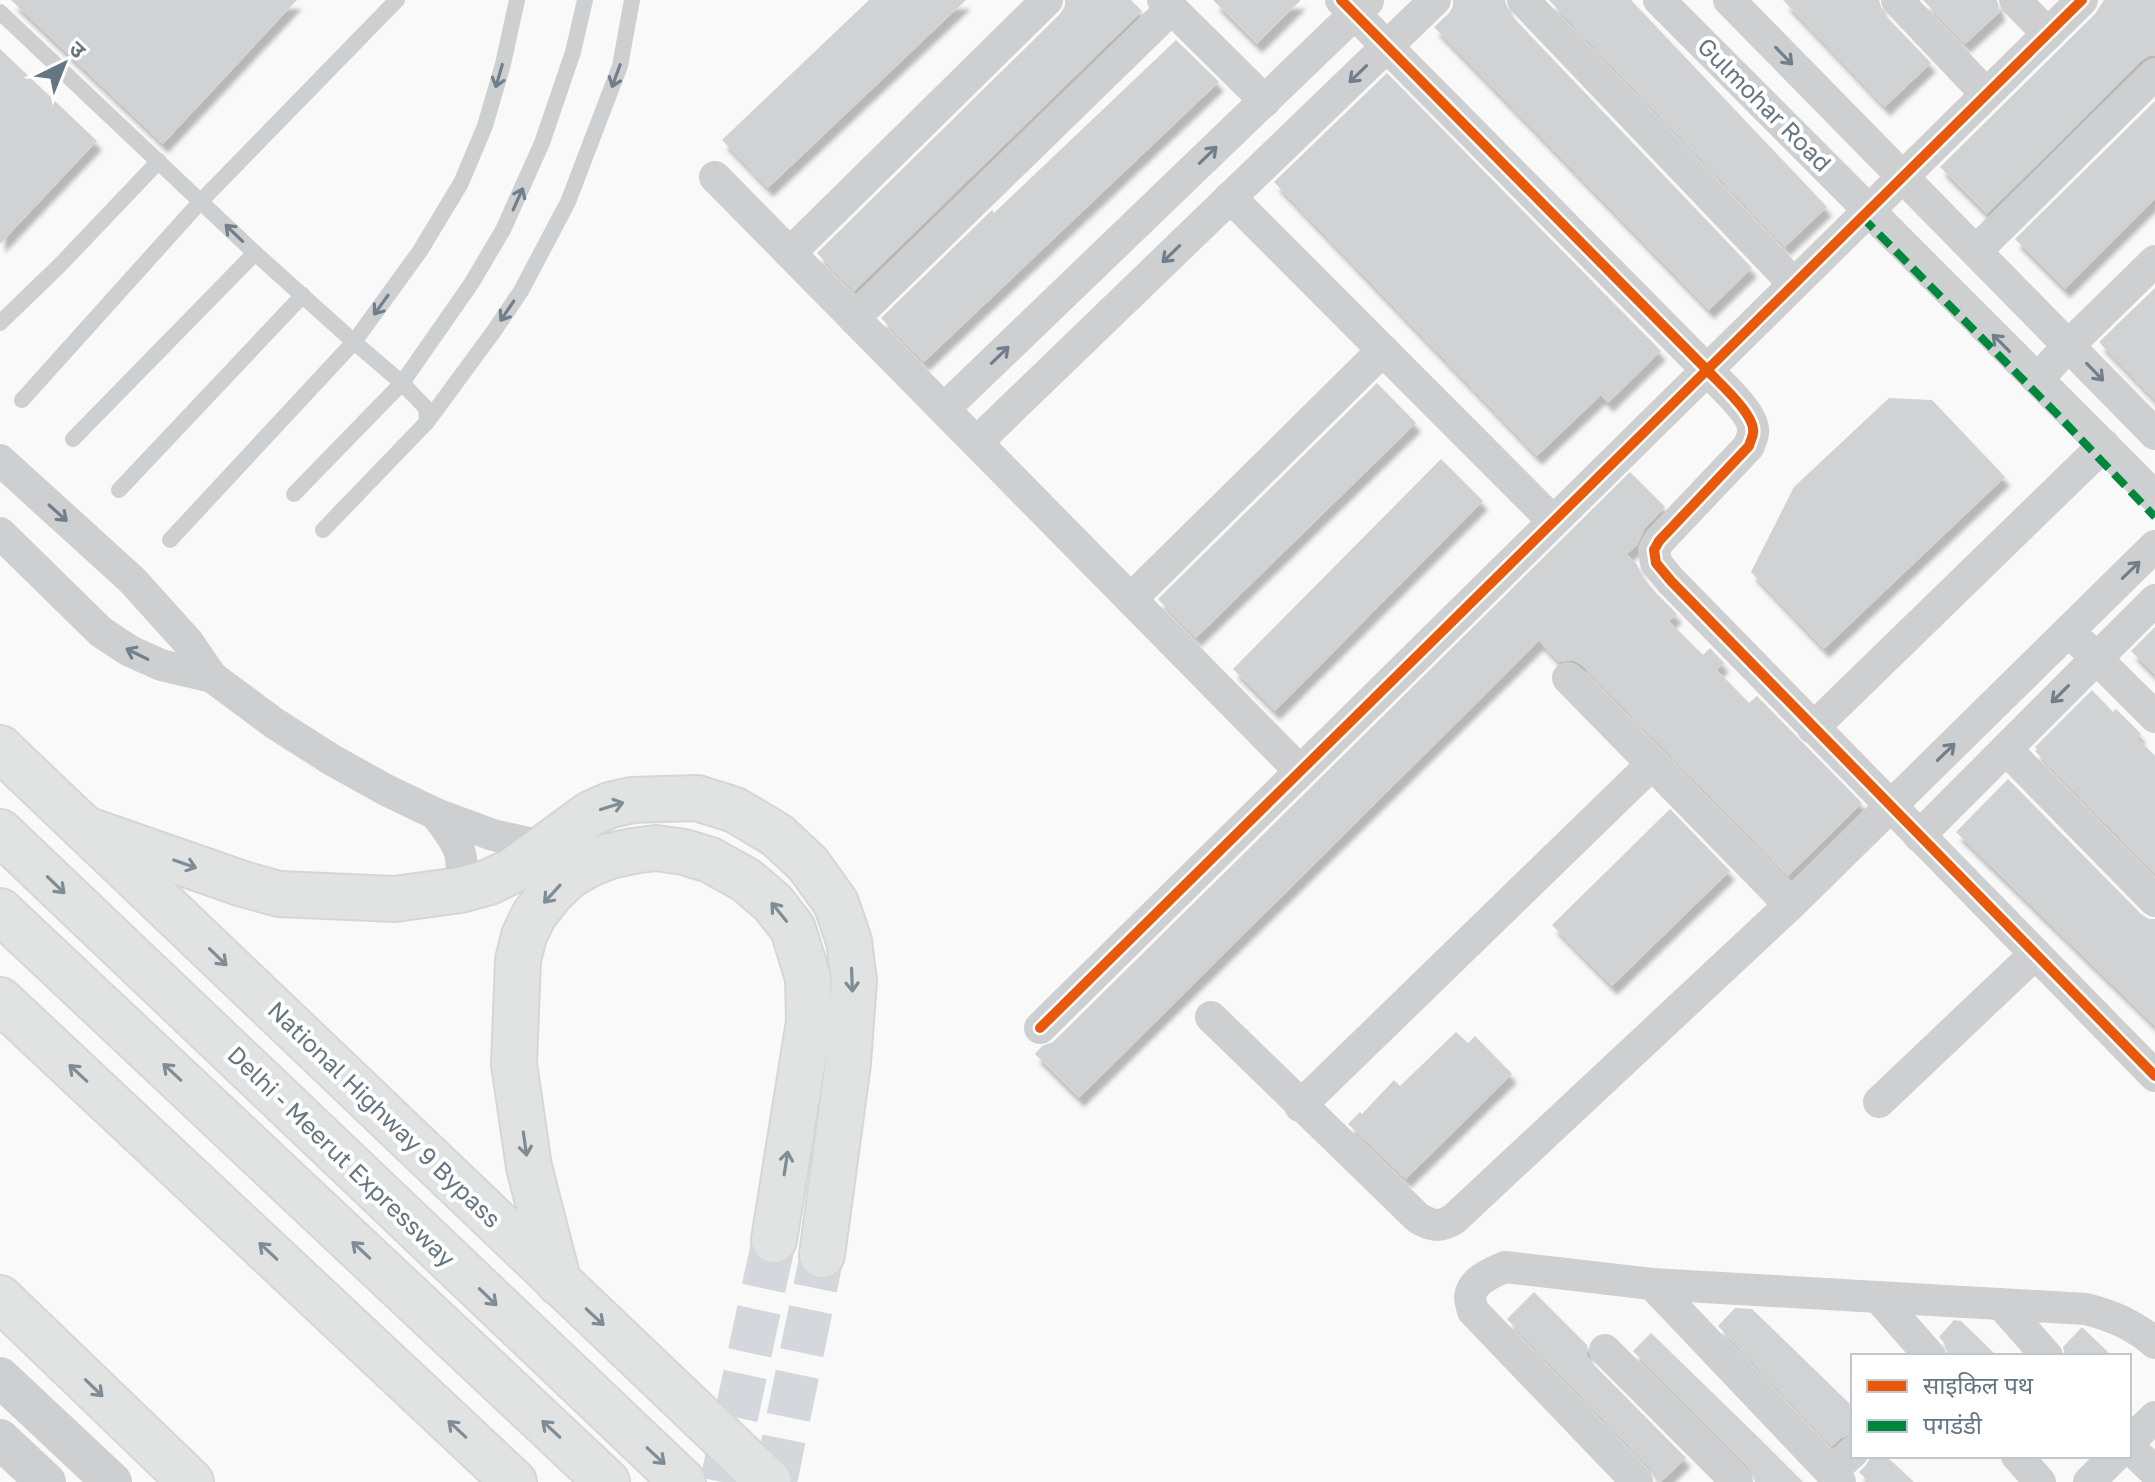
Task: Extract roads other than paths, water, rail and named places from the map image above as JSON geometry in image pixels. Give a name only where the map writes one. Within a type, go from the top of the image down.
[{"type":"highway","name":"National Highway 9 Bypass","points":[[0,748],[769,1482]]},
{"type":"highway","points":[[85,829],[279,894],[395,899],[460,890],[489,882],[512,871],[590,814],[610,805],[632,800],[697,798],[735,810],[777,835],[808,864],[836,903],[849,941],[854,981],[848,1063],[822,1255]]},
{"type":"highway","name":"Delhi - Meerut Expressway","points":[[0,832],[683,1482]]},
{"type":"highway","points":[[559,1283],[529,1167],[514,1064],[518,960],[534,915],[551,893],[569,876],[590,864],[633,851],[656,848],[710,860],[746,880],[773,903],[793,929],[808,978],[809,1022],[774,1240]]},
{"type":"highway","points":[[0,911],[607,1482]]},
{"type":"highway","points":[[0,1000],[514,1482]]},
{"type":"highway","points":[[0,1298],[191,1482]]},
{"type":"street","points":[[790,253],[1047,0]]},
{"type":"street","points":[[977,442],[1435,0]]},
{"type":"street","points":[[1523,0],[1794,284]]},
{"type":"street","name":"Gulmohar Road","points":[[1659,0],[2155,497]]},
{"type":"street","name":"Gulmohar Road","points":[[1729,0],[2069,345],[2151,422]]},
{"type":"street","points":[[1897,0],[1986,94]]},
{"type":"street","points":[[2015,0],[2048,34]]},
{"type":"street","points":[[1040,1028],[2082,0]]},
{"type":"street","points":[[854,318],[1167,4],[1265,101]]},
{"type":"street","points":[[944,409],[1265,101],[1355,5],[1387,46],[1747,413],[1754,433],[1749,446],[1659,541],[1654,550],[1656,563],[1813,728],[2155,1076]]},
{"type":"street","points":[[1976,251],[2155,74]]},
{"type":"street","points":[[715,177],[1300,771]]},
{"type":"street","points":[[1230,197],[1553,521]]},
{"type":"street","points":[[2038,379],[2155,261]]},
{"type":"street","points":[[1131,599],[1383,350]]},
{"type":"street","points":[[1813,728],[2104,445]]},
{"type":"street","points":[[0,460],[132,580],[188,642],[212,677],[274,723],[332,760],[436,814],[493,835],[547,847]]},
{"type":"street","points":[[0,533],[111,639],[161,665],[212,677]]},
{"type":"street","points":[[1211,1017],[1418,1218],[1430,1225],[1444,1225],[1790,905],[2155,546]]},
{"type":"street","points":[[1919,836],[2155,600]]},
{"type":"street","points":[[2069,631],[2155,717]]},
{"type":"street","points":[[1568,678],[1790,905]]},
{"type":"street","points":[[2006,749],[2155,901]]},
{"type":"street","points":[[1300,1106],[1652,764]]},
{"type":"street","points":[[436,814],[458,844],[463,869],[460,890]]},
{"type":"street","points":[[1879,1102],[2035,954]]},
{"type":"street","points":[[1637,1482],[1473,1311],[1470,1297],[1476,1283],[1505,1267],[1652,1284],[2086,1309],[2111,1315],[2139,1329],[2155,1343]]},
{"type":"street","points":[[1652,1284],[1841,1469]]},
{"type":"street","points":[[1878,1297],[1928,1354]]},
{"type":"street","points":[[2001,1304],[2045,1354]]},
{"type":"street","points":[[1605,1350],[1737,1482]]},
{"type":"street","points":[[0,1377],[112,1482]]},
{"type":"street","points":[[2131,1443],[2155,1417]]},
{"type":"street","points":[[23,1461],[53,1427]]},
{"type":"street","points":[[2131,1447],[2155,1472]]},
{"type":"street","points":[[2019,1458],[2040,1482]]},
{"type":"street","points":[[2089,1482],[2113,1458]]},
{"type":"lane","points":[[22,400],[201,201],[397,0]]},
{"type":"lane","points":[[170,540],[354,342],[420,251],[461,183],[485,126],[517,0]]},
{"type":"lane","points":[[294,494],[402,383],[471,284],[503,230],[542,143],[573,52],[585,0]]},
{"type":"lane","points":[[323,530],[427,422],[521,291],[568,202],[620,66],[632,0]]},
{"type":"lane","points":[[0,12],[255,253],[402,383],[426,408],[427,422]]},
{"type":"lane","points":[[0,323],[159,161]]},
{"type":"lane","points":[[73,439],[255,253]]},
{"type":"lane","points":[[119,490],[303,295]]},
{"type":"tunnel","points":[[722,1482],[774,1240]]},
{"type":"tunnel","points":[[775,1482],[822,1255]]}]
